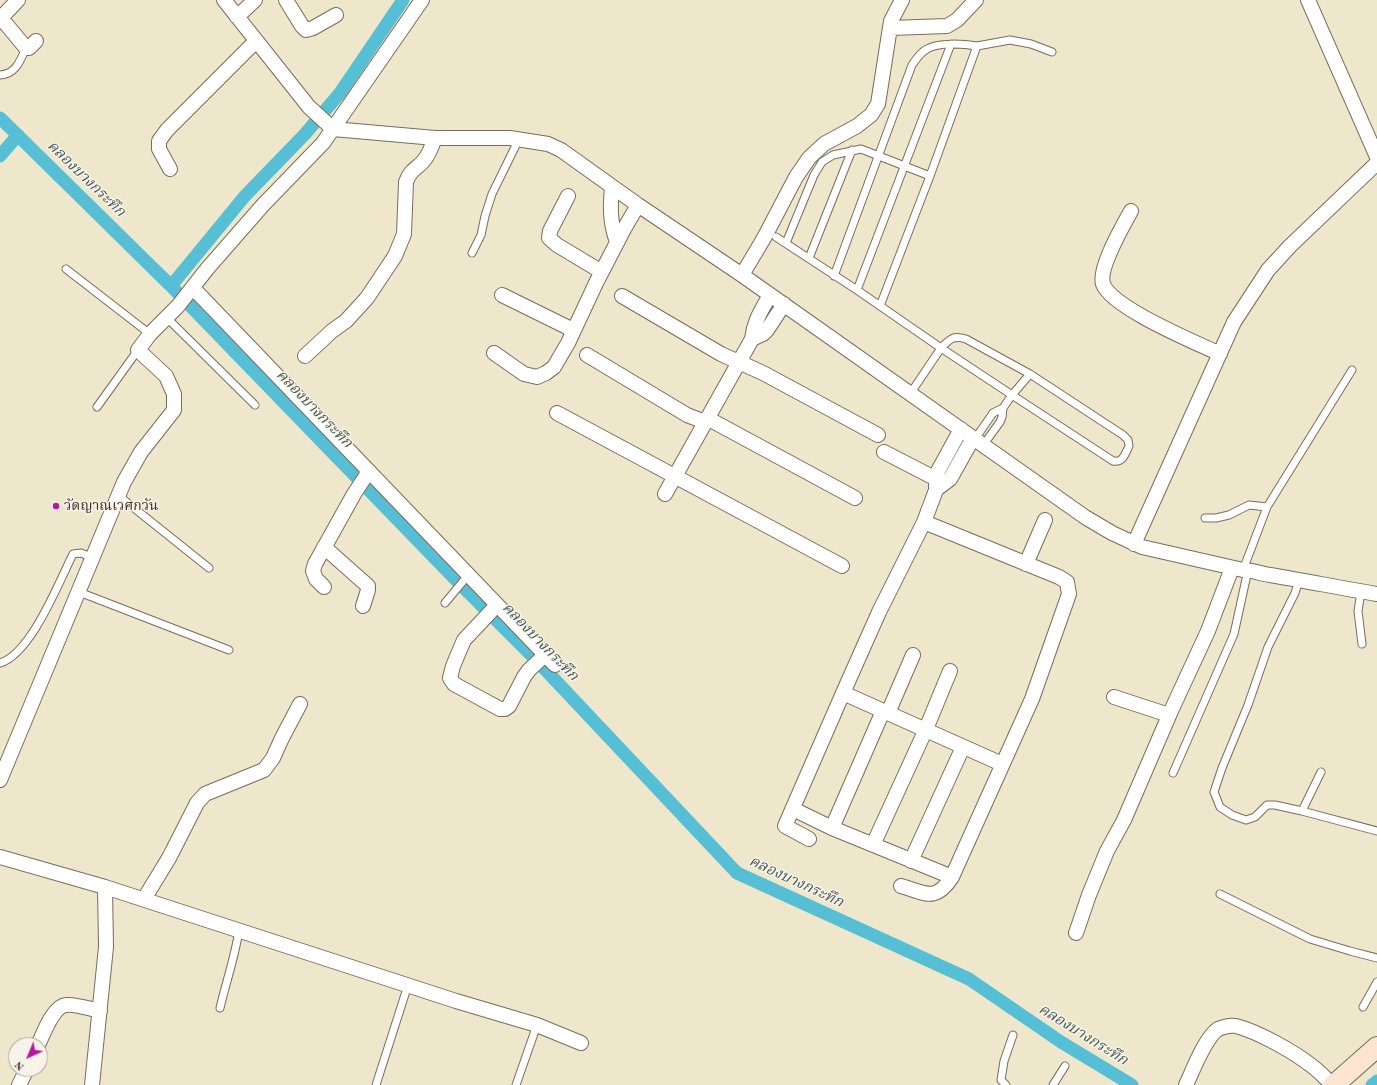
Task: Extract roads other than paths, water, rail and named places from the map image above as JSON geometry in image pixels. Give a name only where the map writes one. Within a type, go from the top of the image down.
[{"type":"main road","points":[[1333,1085],[1377,1047]]},
{"type":"street","points":[[18,0],[0,19],[31,44]]},
{"type":"street","points":[[224,0],[309,107],[329,125],[435,138],[519,138],[548,144],[561,150],[638,205],[784,304],[1085,517],[1112,534],[1142,547],[1258,574],[1377,594]]},
{"type":"street","points":[[238,17],[255,0]]},
{"type":"street","points":[[286,0],[306,30],[313,28],[336,15]]},
{"type":"street","points":[[0,780],[124,482],[141,452],[174,410],[174,394],[166,376],[138,350],[150,334],[178,306],[207,269],[263,205],[323,143],[329,125],[422,0]]},
{"type":"street","points":[[742,275],[764,238],[796,177],[809,158],[824,144],[857,126],[871,115],[878,104],[891,21],[902,0]]},
{"type":"street","points":[[890,28],[947,26],[957,20],[976,0]]},
{"type":"street","points":[[1308,0],[1377,157]]},
{"type":"street","points":[[170,169],[159,149],[159,141],[167,130],[256,41]]},
{"type":"street","points":[[305,356],[332,331],[346,321],[367,298],[395,256],[404,234],[406,182],[408,175],[414,168],[425,160],[435,138]]},
{"type":"street","points":[[1134,544],[1234,322],[1268,270],[1290,246],[1377,163]]},
{"type":"street","points":[[612,186],[612,230],[617,242]]},
{"type":"street","points":[[568,196],[550,231],[549,238],[557,245],[602,272]]},
{"type":"street","points":[[494,353],[524,374],[537,377],[554,367],[568,343],[617,242],[638,205]]},
{"type":"street","points":[[1131,211],[1114,244],[1103,270],[1103,283],[1111,294],[1121,303],[1160,326],[1220,354]]},
{"type":"street","points":[[190,291],[366,475],[466,576],[548,660],[529,670],[509,706],[505,709],[500,709],[454,684],[450,678],[453,666],[464,640],[496,607]]},
{"type":"street","points":[[502,295],[573,330]]},
{"type":"street","points":[[665,494],[752,339],[756,319],[770,295]]},
{"type":"street","points":[[622,296],[720,354],[763,373],[878,435]]},
{"type":"street","points":[[752,339],[764,334],[784,304]]},
{"type":"street","points":[[588,356],[688,415],[706,420],[855,498]]},
{"type":"street","points":[[557,413],[842,566]]},
{"type":"street","points":[[809,839],[785,826],[843,692],[924,522],[939,484],[938,470],[961,429]]},
{"type":"street","points":[[939,484],[954,472],[977,441]]},
{"type":"street","points":[[884,452],[939,484]]},
{"type":"street","points":[[324,587],[316,579],[312,571],[324,547],[366,475]]},
{"type":"street","points":[[1026,564],[1045,520]]},
{"type":"street","points":[[901,886],[933,894],[945,888],[952,878],[1032,699],[1069,594],[1067,582],[1059,577],[924,522]]},
{"type":"street","points":[[324,547],[368,586],[363,606]]},
{"type":"street","points":[[1076,933],[1089,895],[1107,851],[1124,820],[1169,715],[1208,631],[1241,569]]},
{"type":"street","points":[[832,828],[913,655]]},
{"type":"street","points":[[873,845],[926,729],[950,671]]},
{"type":"street","points":[[843,692],[1002,764]]},
{"type":"street","points":[[1114,697],[1169,715]]},
{"type":"street","points":[[144,899],[169,858],[196,803],[205,794],[264,770],[273,758],[300,704]]},
{"type":"street","points":[[911,861],[963,747]]},
{"type":"street","points":[[793,809],[832,828],[952,878]]},
{"type":"street","points":[[0,857],[144,899],[408,985],[537,1025],[581,1043]]},
{"type":"street","points":[[92,1085],[106,947],[106,887]]},
{"type":"street","points":[[42,1037],[59,1008],[66,1005],[100,1011]]},
{"type":"street","points":[[1186,1085],[1210,1038],[1218,1030],[1229,1026],[1235,1026],[1261,1036],[1313,1066],[1333,1085]]},
{"type":"lane","points":[[834,276],[912,65],[928,48],[951,44],[977,46],[1010,40],[1030,44],[1052,52]]},
{"type":"lane","points":[[0,75],[12,72],[31,44]]},
{"type":"lane","points":[[857,290],[951,44]]},
{"type":"lane","points":[[880,306],[930,176],[977,46]]},
{"type":"lane","points":[[472,253],[481,236],[492,194],[519,138]]},
{"type":"lane","points":[[786,242],[814,175],[822,162],[833,155],[861,149],[930,176]]},
{"type":"lane","points":[[809,258],[852,150]]},
{"type":"lane","points":[[776,237],[786,242],[834,276],[857,290],[940,348],[1113,461],[1121,461],[1129,446],[1128,440],[1123,435],[1030,374],[966,339],[957,337],[950,339],[940,348],[910,394]]},
{"type":"lane","points":[[66,269],[150,334]]},
{"type":"lane","points":[[166,317],[255,404]]},
{"type":"lane","points":[[97,407],[138,350]]},
{"type":"lane","points":[[1173,773],[1234,634],[1241,569],[1268,507],[1352,370]]},
{"type":"lane","points":[[977,441],[1000,422],[1003,408],[1030,374]]},
{"type":"lane","points":[[977,441],[993,413],[1003,408]]},
{"type":"lane","points":[[119,496],[208,568]]},
{"type":"lane","points":[[1205,518],[1216,518],[1230,515],[1249,506],[1268,507]]},
{"type":"lane","points":[[0,663],[14,655],[27,642],[73,554],[81,553],[93,558]]},
{"type":"lane","points":[[445,603],[466,576]]},
{"type":"lane","points":[[1299,580],[1295,593],[1268,647],[1248,705],[1222,768],[1214,792],[1220,807],[1232,815],[1246,820],[1255,817],[1267,805],[1275,805],[1377,831]]},
{"type":"lane","points":[[78,592],[229,650]]},
{"type":"lane","points":[[1362,592],[1358,611],[1362,644]]},
{"type":"lane","points":[[1302,811],[1322,772]]},
{"type":"lane","points":[[1220,894],[1310,939],[1377,958]]},
{"type":"lane","points":[[220,1008],[234,957],[239,930]]},
{"type":"lane","points":[[1363,1007],[1377,982]]},
{"type":"lane","points":[[376,1085],[408,985]]},
{"type":"lane","points":[[516,1085],[537,1025]]},
{"type":"lane","points":[[1006,1085],[1001,1080],[1004,1061],[1013,1035]]},
{"type":"lane","points":[[1053,1085],[1065,1066]]},
{"type":"waterway","points":[[171,286],[244,197],[305,134],[340,93],[403,0]]},
{"type":"waterway","name":"คลองบางกระทึก","points":[[0,118],[171,286],[453,577],[539,663],[737,873],[969,979],[1061,1042],[1132,1085]]},
{"type":"waterway","points":[[0,156],[18,135]]},
{"type":"waterway","points":[[1372,1085],[1377,1081]]},
{"type":"place","name":"วัดญาณเวศกวัน","points":[[56,506]]}]
